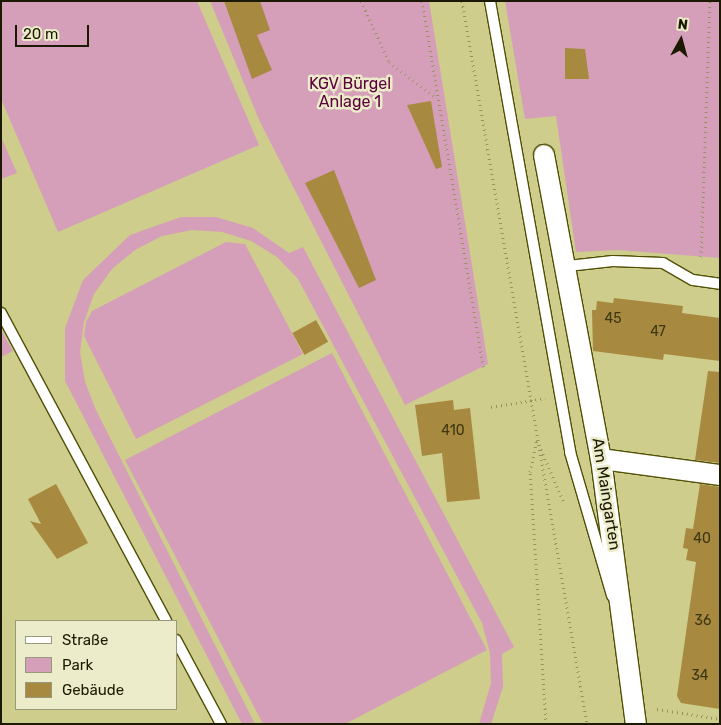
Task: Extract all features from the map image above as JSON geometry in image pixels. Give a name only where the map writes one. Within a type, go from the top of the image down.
[{"type":"street","name":"Am Maingarten","points":[[544,155],[557,239],[568,266],[601,459],[627,636],[635,715]]},
{"type":"street","points":[[601,459],[720,475]]},
{"type":"lane","points":[[490,1],[570,452],[600,563],[627,636]]},
{"type":"lane","points":[[568,266],[613,261],[663,263],[693,280],[720,284]]},
{"type":"lane","points":[[1,313],[165,620]]},
{"type":"lane","points":[[178,644],[221,724]]},
{"type":"path","points":[[361,1],[389,62],[438,99]]},
{"type":"path","points":[[422,1],[483,367]]},
{"type":"path","points":[[462,1],[587,724]]},
{"type":"path","points":[[701,257],[710,1]]},
{"type":"path","points":[[491,407],[530,401]]},
{"type":"path","points":[[537,440],[566,509]]},
{"type":"path","points":[[537,440],[530,472],[546,724]]},
{"type":"path","points":[[635,715],[720,719]]},
{"type":"green space","points":[[1,1],[197,1],[259,145],[58,232],[1,99]]},
{"type":"green space","name":"KGV Bürgel Anlage 1","points":[[210,1],[429,1],[488,364],[405,405],[260,122]]},
{"type":"green space","points":[[505,1],[720,1],[720,258],[618,250],[576,252],[556,116],[525,119]]},
{"type":"green space","points":[[1,137],[17,173],[1,179]]},
{"type":"green space","points":[[181,217],[216,217],[253,228],[289,253],[303,247],[514,647],[502,654],[503,687],[491,724],[479,724],[491,683],[490,653],[482,623],[298,279],[277,257],[251,241],[222,232],[192,230],[162,236],[135,250],[112,269],[94,294],[84,322],[80,352],[85,382],[96,410],[255,724],[242,724],[65,381],[65,328],[83,280],[130,235]]},
{"type":"green space","points":[[226,242],[245,244],[303,354],[136,439],[84,336],[86,322],[92,311]]},
{"type":"green space","points":[[1,330],[13,351],[1,357]]},
{"type":"green space","points":[[332,353],[487,650],[345,724],[263,724],[125,460]]},
{"type":"building","points":[[224,1],[260,1],[270,30],[257,35],[272,70],[252,79]]},
{"type":"building","points":[[565,48],[585,49],[589,79],[565,79]]},
{"type":"building","points":[[431,101],[442,167],[436,169],[407,105]]},
{"type":"building","points":[[334,170],[376,280],[359,288],[305,183]]},
{"type":"building","points":[[614,298],[683,306],[682,313],[720,318],[720,361],[664,354],[663,360],[593,351],[592,310],[596,310],[597,301],[613,303]]},
{"type":"building","points":[[316,320],[328,342],[305,355],[292,333]]},
{"type":"building","points":[[708,371],[720,372],[720,463],[695,460]]},
{"type":"building","points":[[453,400],[454,410],[470,408],[480,499],[447,502],[442,453],[422,456],[415,405]]},
{"type":"building","points":[[56,484],[88,543],[57,559],[30,521],[41,524],[28,499]]},
{"type":"building","points":[[700,484],[720,487],[720,709],[681,703],[677,696],[696,562],[686,560],[688,549],[683,548],[686,528],[693,529]]}]
